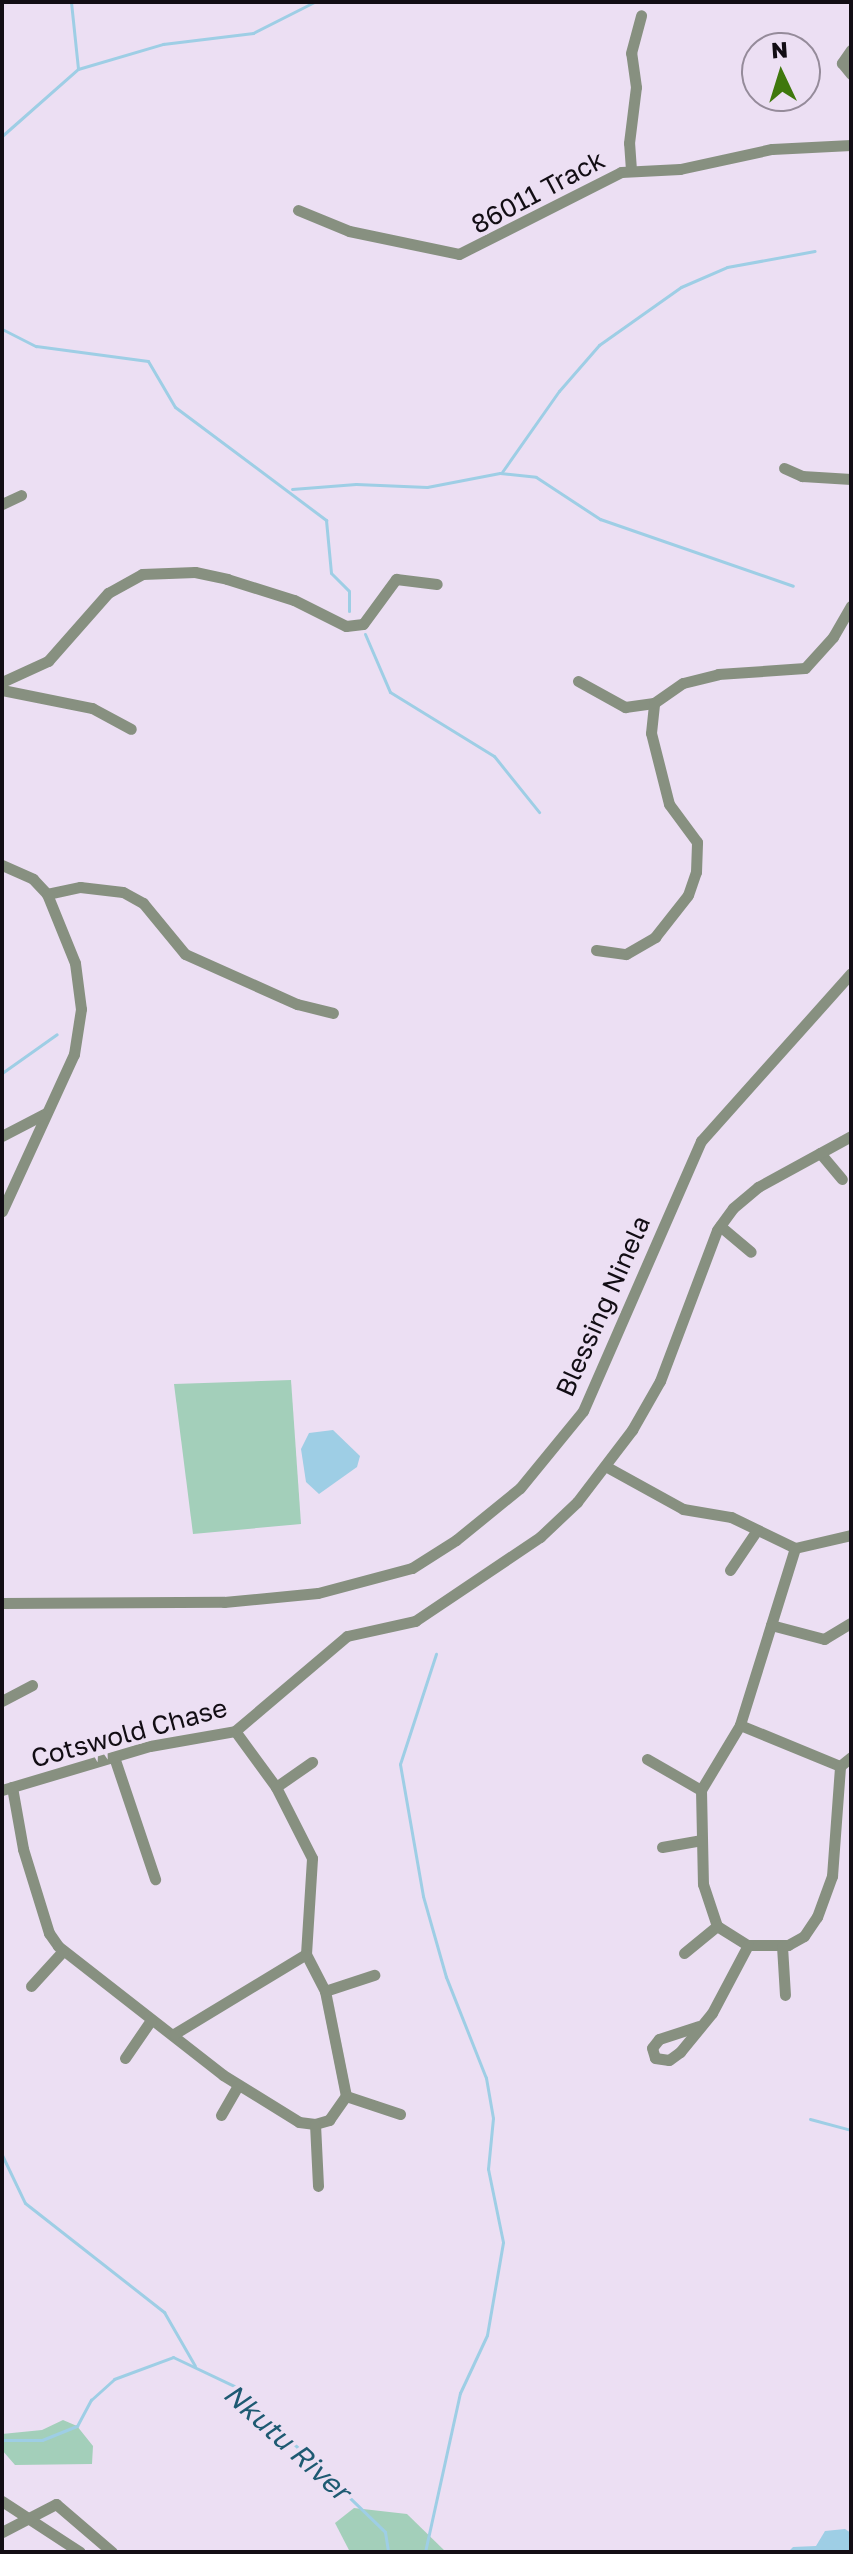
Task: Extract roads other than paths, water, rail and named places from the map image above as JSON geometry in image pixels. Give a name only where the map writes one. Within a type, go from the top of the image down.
[{"type":"street","points":[[631,170],[629,143],[636,87],[631,53],[641,15]]},
{"type":"street","points":[[851,50],[842,63],[851,74]]},
{"type":"street","name":"86011 Track","points":[[298,210],[349,231],[459,254],[631,170],[680,169],[772,149],[851,145]]},
{"type":"street","points":[[784,468],[802,476],[851,479]]},
{"type":"street","points":[[2,504],[21,495]]},
{"type":"street","points":[[2,682],[48,661],[108,593],[142,574],[195,572],[281,595],[337,624],[356,627],[369,618],[396,579],[437,584]]},
{"type":"street","points":[[578,681],[625,707],[654,703],[683,683],[718,674],[805,668],[851,606]]},
{"type":"street","points":[[2,690],[92,708],[131,729]]},
{"type":"street","points":[[596,950],[626,954],[655,937],[688,895],[696,872],[697,842],[669,804],[651,733],[654,703]]},
{"type":"street","points":[[2,865],[33,879],[47,894],[75,963],[81,1009],[74,1054],[2,1211]]},
{"type":"street","points":[[47,894],[80,887],[123,892],[143,903],[185,954],[198,962],[333,1013]]},
{"type":"street","name":"Blessing Ninela","points":[[2,1603],[224,1602],[318,1593],[412,1568],[465,1533],[520,1488],[583,1411],[701,1141],[851,973]]},
{"type":"street","points":[[2,1136],[46,1113]]},
{"type":"street","name":"Cotswold Chase","points":[[7,1789],[114,1757],[235,1731],[347,1636],[415,1621],[540,1537],[607,1467],[660,1381],[720,1226],[744,1195],[851,1136]]},
{"type":"street","points":[[820,1153],[842,1179]]},
{"type":"street","points":[[720,1226],[751,1252]]},
{"type":"street","points":[[607,1467],[683,1509],[731,1517],[795,1548],[851,1535]]},
{"type":"street","points":[[730,1570],[757,1530]]},
{"type":"street","points":[[795,1548],[740,1725],[701,1790],[703,1884],[717,1926],[748,1945],[782,1946],[804,1936],[817,1917],[832,1876],[845,1824],[840,1766]]},
{"type":"street","points":[[771,1625],[824,1639],[851,1623]]},
{"type":"street","points":[[2,1701],[32,1685]]},
{"type":"street","points":[[740,1725],[840,1766]]},
{"type":"street","points":[[7,1789],[49,1933],[63,1951],[238,2085],[299,2122],[315,2124],[329,2120],[346,2096],[325,1991],[306,1954],[312,1858],[276,1787],[235,1731]]},
{"type":"street","points":[[114,1757],[155,1879]]},
{"type":"street","points":[[840,1766],[851,1757]]},
{"type":"street","points":[[647,1759],[701,1790]]},
{"type":"street","points":[[276,1787],[312,1762]]},
{"type":"street","points":[[662,1847],[700,1840]]},
{"type":"street","points":[[684,1953],[717,1926]]},
{"type":"street","points":[[699,2026],[721,2001],[748,1945]]},
{"type":"street","points":[[782,1946],[785,1995]]},
{"type":"street","points":[[31,1986],[63,1951]]},
{"type":"street","points":[[174,2034],[306,1954]]},
{"type":"street","points":[[325,1991],[374,1975]]},
{"type":"street","points":[[125,2058],[151,2020]]},
{"type":"street","points":[[221,2115],[238,2085]]},
{"type":"street","points":[[346,2096],[400,2114]]},
{"type":"street","points":[[315,2124],[318,2186]]},
{"type":"street","points":[[2,2501],[80,2552]]},
{"type":"street","points":[[2,2532],[56,2504],[112,2552]]},
{"type":"water","points":[[333,1430],[360,1456],[357,1467],[319,1494],[306,1482],[301,1449],[309,1433]]},
{"type":"water","points":[[845,2529],[851,2533],[851,2552],[788,2552],[793,2547],[816,2546],[825,2531]]},
{"type":"waterway","points":[[71,2],[78,69]]},
{"type":"waterway","points":[[2,136],[78,69],[163,44],[253,33],[314,2]]},
{"type":"waterway","points":[[502,472],[559,391],[599,345],[681,287],[727,267],[815,251]]},
{"type":"waterway","points":[[2,329],[36,346],[148,361],[175,407],[326,520],[331,573],[349,591],[349,611]]},
{"type":"waterway","points":[[292,489],[356,484],[427,487],[500,473],[536,477],[600,519],[793,586]]},
{"type":"waterway","points":[[365,634],[390,692],[494,756],[539,812]]},
{"type":"waterway","points":[[2,1073],[57,1034]]},
{"type":"waterway","points":[[425,2552],[460,2393],[487,2335],[503,2242],[488,2169],[493,2118],[486,2078],[446,1977],[423,1896],[400,1764],[436,1654]]},
{"type":"waterway","points":[[810,2119],[851,2130]]},
{"type":"waterway","points":[[2,2155],[25,2203],[164,2312],[195,2366]]},
{"type":"waterway","name":"Nkutu River","points":[[2,2440],[42,2440],[77,2426],[91,2400],[114,2379],[173,2357],[234,2386],[385,2532],[388,2552]]}]
